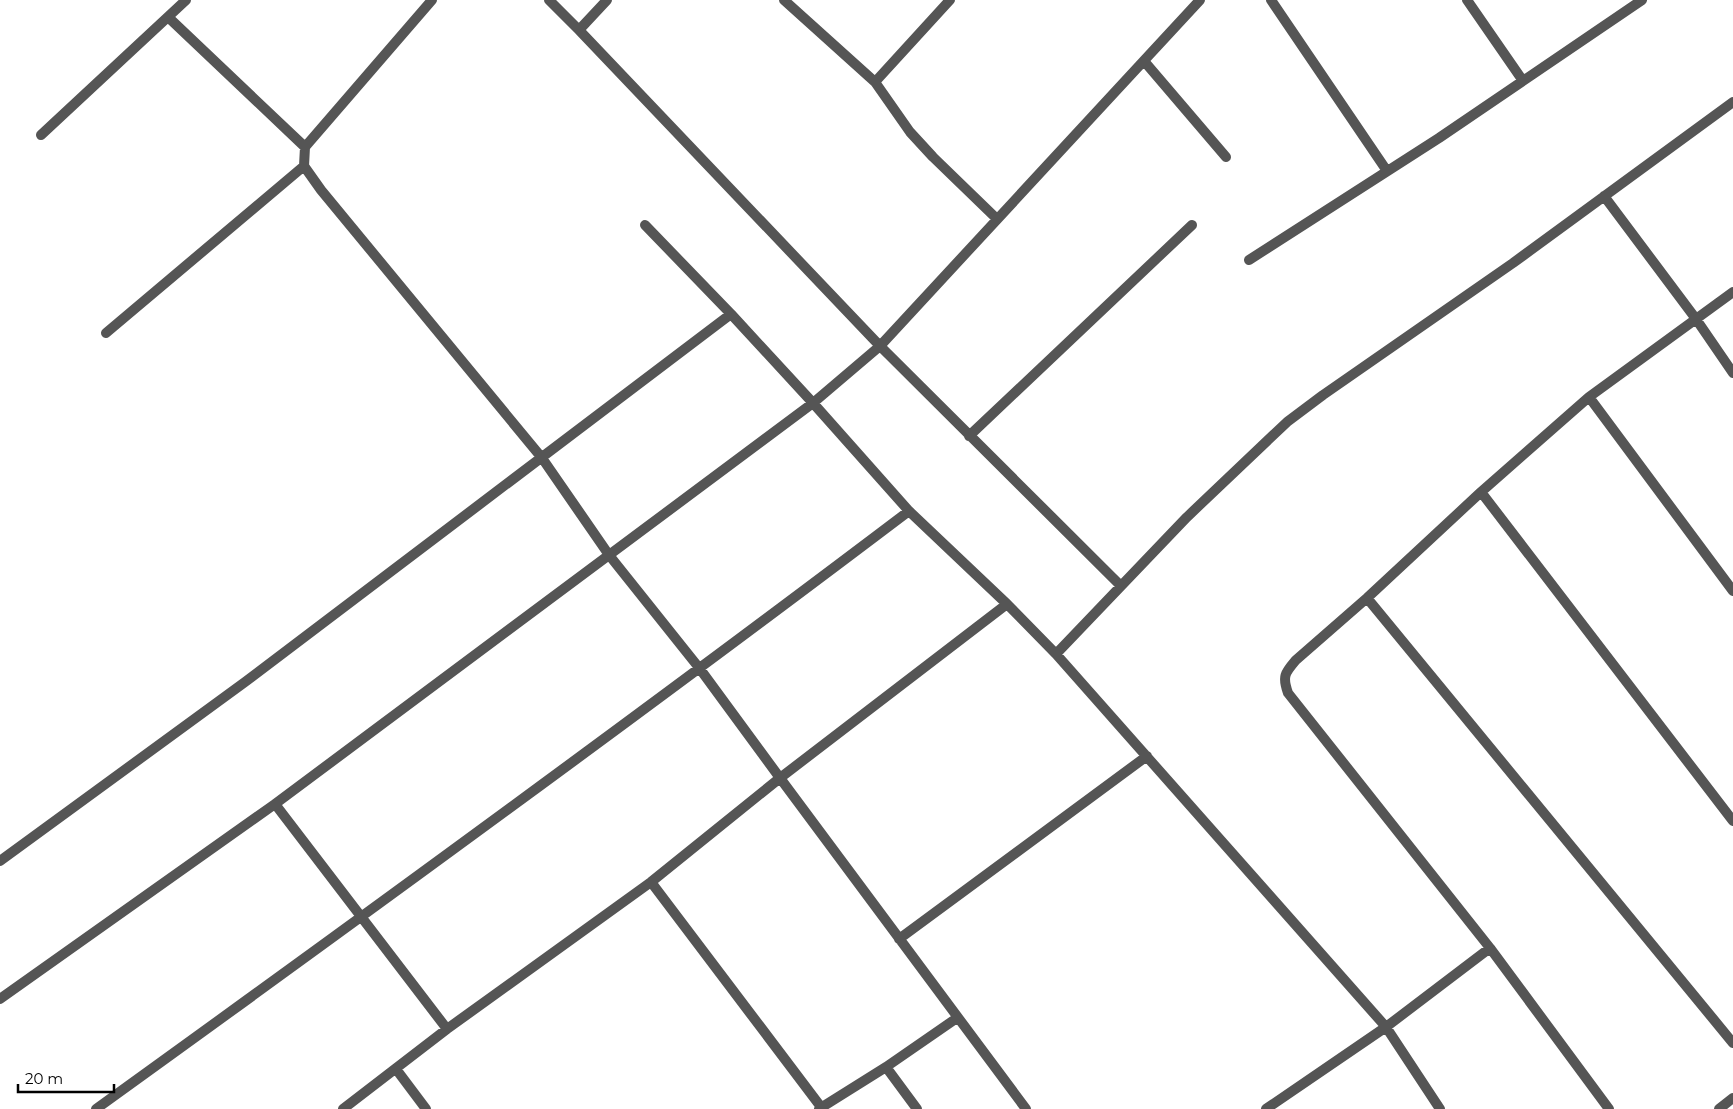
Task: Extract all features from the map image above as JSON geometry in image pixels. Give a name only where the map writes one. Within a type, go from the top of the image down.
[{"type":"street","points":[[41,135],[186,0]]},
{"type":"street","points":[[432,0],[305,147],[304,166],[327,198],[542,458],[609,555],[700,668],[1026,1109]]},
{"type":"street","points":[[549,0],[880,346],[1120,585]]},
{"type":"street","points":[[579,30],[607,0]]},
{"type":"street","points":[[784,0],[875,82],[916,138],[997,219]]},
{"type":"street","points":[[875,82],[950,0]]},
{"type":"street","points":[[0,999],[275,804],[813,403],[880,346],[1200,0]]},
{"type":"street","points":[[1271,0],[1387,171]]},
{"type":"street","points":[[1467,0],[1523,81]]},
{"type":"street","points":[[1249,260],[1439,138],[1642,0]]},
{"type":"street","points":[[168,17],[305,147]]},
{"type":"street","points":[[1144,61],[1226,157]]},
{"type":"street","points":[[1056,654],[1187,517],[1287,422],[1323,395],[1513,264],[1733,102]]},
{"type":"street","points":[[106,333],[304,166]]},
{"type":"street","points":[[1604,196],[1696,319],[1733,374]]},
{"type":"street","points":[[645,225],[731,314],[909,511],[1007,604],[1056,654],[1386,1027],[1440,1109]]},
{"type":"street","points":[[969,436],[1192,225]]},
{"type":"street","points":[[1609,1109],[1490,948],[1288,693],[1284,681],[1287,671],[1296,660],[1589,397],[1733,292]]},
{"type":"street","points":[[0,861],[245,682],[731,314]]},
{"type":"street","points":[[1589,397],[1733,591]]},
{"type":"street","points":[[1481,492],[1733,822]]},
{"type":"street","points":[[96,1109],[362,918],[909,511]]},
{"type":"street","points":[[1367,598],[1733,1043]]},
{"type":"street","points":[[343,1109],[447,1029],[651,882],[780,778],[1007,604]]},
{"type":"street","points":[[899,939],[1147,756]]},
{"type":"street","points":[[275,804],[447,1029]]},
{"type":"street","points":[[651,882],[820,1108],[886,1067],[957,1018]]},
{"type":"street","points":[[1266,1109],[1386,1027],[1490,948]]},
{"type":"street","points":[[886,1067],[917,1109]]},
{"type":"street","points":[[396,1069],[426,1109]]},
{"type":"street","points":[[1719,1109],[1733,1098]]}]
